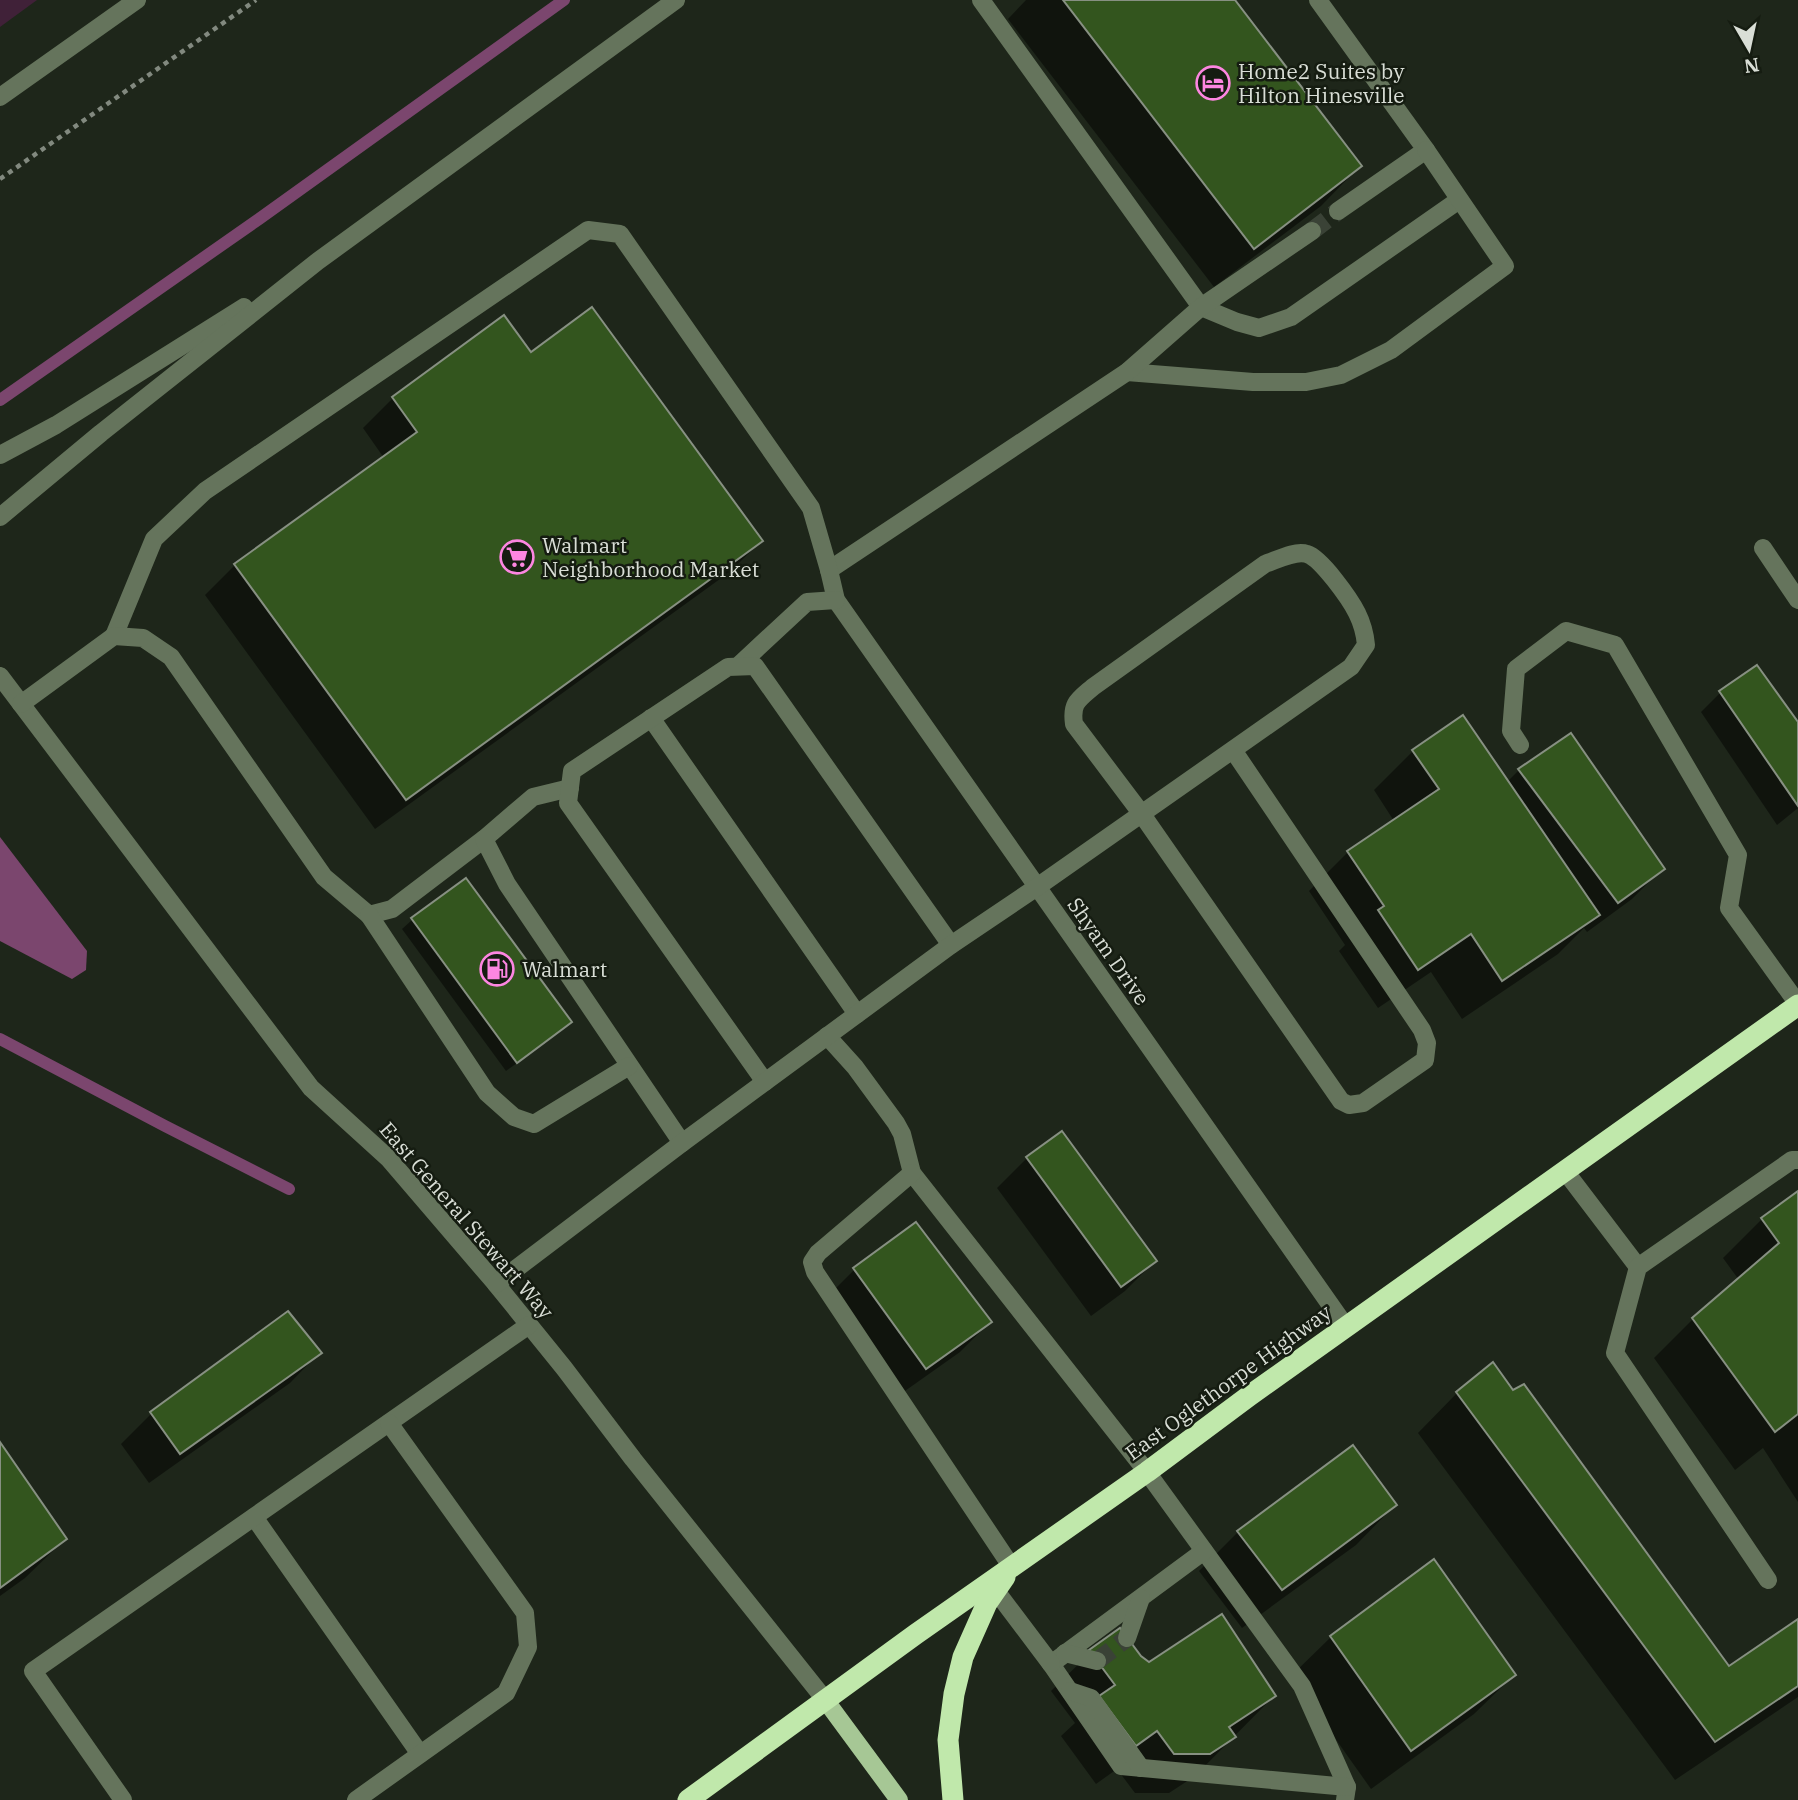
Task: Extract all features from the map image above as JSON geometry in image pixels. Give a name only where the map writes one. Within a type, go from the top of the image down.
[{"type":"highway","name":"East Oglethorpe Highway","points":[[688,1800],[1011,1566],[1147,1472],[1249,1396],[1798,1005]]},
{"type":"highway","points":[[953,1800],[948,1741],[954,1694],[963,1657],[987,1603],[1011,1566]]},
{"type":"main road","points":[[826,1701],[899,1800]]},
{"type":"street","points":[[0,97],[137,0]]},
{"type":"street","points":[[0,517],[318,261],[676,0]]},
{"type":"street","points":[[981,0],[1201,307],[1259,328],[1291,317],[1459,200]]},
{"type":"street","points":[[1127,372],[1253,382],[1306,382],[1341,375],[1391,350],[1505,266],[1318,0]]},
{"type":"street","points":[[1338,211],[1426,150]]},
{"type":"street","points":[[21,704],[114,636],[154,539],[205,491],[588,230],[620,234],[811,508],[836,600],[807,602],[738,666]]},
{"type":"street","points":[[830,570],[1127,372],[1201,307],[1312,231]]},
{"type":"street","points":[[0,455],[56,425],[318,261]]},
{"type":"street","points":[[1763,548],[1798,600]]},
{"type":"street","points":[[496,1284],[951,945],[1037,887],[1142,813],[1233,750],[1350,667],[1366,645],[1357,612],[1320,561],[1306,553],[1289,556],[1265,564],[1079,699],[1072,711],[1074,724],[1142,813],[1341,1101],[1349,1105],[1363,1103],[1425,1060],[1427,1043],[1422,1030],[1233,750]]},
{"type":"street","name":"Shyam Drive","points":[[836,600],[1346,1327]]},
{"type":"street","points":[[1520,744],[1511,731],[1517,669],[1566,631],[1615,645],[1738,855],[1729,908],[1798,1005]]},
{"type":"street","points":[[114,636],[143,638],[171,657],[324,877],[369,915],[488,1093],[514,1117],[534,1124],[629,1066]]},
{"type":"street","points":[[765,1082],[568,803],[572,771],[728,667],[755,666],[951,945]]},
{"type":"street","name":"East General Stewart Way","points":[[0,676],[311,1088],[388,1158],[496,1284],[826,1701]]},
{"type":"street","points":[[651,718],[857,1014]]},
{"type":"street","points":[[369,915],[392,909],[484,839],[533,797],[570,788]]},
{"type":"street","points":[[484,839],[507,884],[682,1143]]},
{"type":"street","points":[[827,1036],[855,1067],[896,1124],[902,1134],[912,1173],[1147,1472],[1302,1686],[1346,1793],[1121,1766],[1070,1691],[1058,1659],[996,1591]]},
{"type":"street","points":[[1768,1580],[1615,1353],[1638,1267],[1792,1160],[1798,1160]]},
{"type":"street","points":[[1565,1171],[1638,1267]]},
{"type":"street","points":[[912,1173],[818,1253],[812,1262],[815,1272],[1011,1566]]},
{"type":"street","points":[[123,1800],[33,1671],[530,1325]]},
{"type":"street","points":[[356,1800],[506,1693],[528,1647],[525,1613],[388,1423]]},
{"type":"street","points":[[254,1517],[420,1754]]},
{"type":"street","points":[[1058,1659],[1204,1551]]},
{"type":"street","points":[[1127,1638],[1141,1598]]},
{"type":"street","points":[[1058,1659],[1097,1661]]},
{"type":"path","points":[[0,179],[256,0]]},
{"type":"shaded area","points":[[0,0],[37,0],[0,27]]},
{"type":"shaded area","points":[[0,837],[87,951],[86,970],[72,979],[0,941]]},
{"type":"building","name":"Home2 Suites by Hilton Hinesville","points":[[1063,0],[1235,0],[1362,166],[1254,249]]},
{"type":"building","points":[[592,307],[763,541],[406,800],[234,564],[417,432],[392,397],[504,315],[531,352]]},
{"type":"building","points":[[1757,665],[1798,722],[1798,806],[1719,691]]},
{"type":"building","points":[[1463,715],[1600,915],[1502,981],[1471,934],[1418,970],[1378,910],[1384,906],[1347,851],[1439,789],[1412,750]]},
{"type":"building","points":[[1571,733],[1665,869],[1618,903],[1518,769]]},
{"type":"building","points":[[466,878],[572,1022],[517,1063],[411,918]]},
{"type":"building","points":[[1062,1131],[1157,1261],[1121,1287],[1026,1157]]},
{"type":"building","points":[[1798,1191],[1798,1414],[1775,1432],[1692,1318],[1779,1243],[1761,1218]]},
{"type":"building","points":[[916,1222],[992,1322],[926,1369],[853,1268]]},
{"type":"building","points":[[288,1311],[322,1353],[180,1454],[150,1412]]},
{"type":"building","points":[[1493,1362],[1513,1390],[1524,1384],[1729,1666],[1798,1619],[1798,1686],[1715,1742],[1456,1392]]},
{"type":"building","points":[[0,1442],[67,1539],[0,1588]]},
{"type":"building","points":[[1353,1445],[1397,1505],[1282,1590],[1237,1531]]},
{"type":"building","points":[[1434,1559],[1516,1675],[1411,1751],[1330,1636]]},
{"type":"building","points":[[1222,1614],[1276,1696],[1229,1727],[1236,1737],[1210,1754],[1174,1754],[1157,1731],[1136,1746],[1099,1696],[1115,1685],[1089,1650],[1120,1628],[1141,1656],[1149,1662]]},
{"type":"waterway","points":[[0,400],[259,219],[564,0]]},
{"type":"waterway","points":[[0,1039],[289,1189]]},
{"type":"tunnel","points":[[1312,231],[1338,211]]},
{"type":"tunnel","points":[[1097,1661],[1127,1638]]},
{"type":"place","name":"Home2 Suites by Hilton Hinesville","points":[[1213,83]]},
{"type":"place","name":"Walmart Neighborhood Market","points":[[517,557]]},
{"type":"place","name":"Walmart","points":[[497,969]]}]
